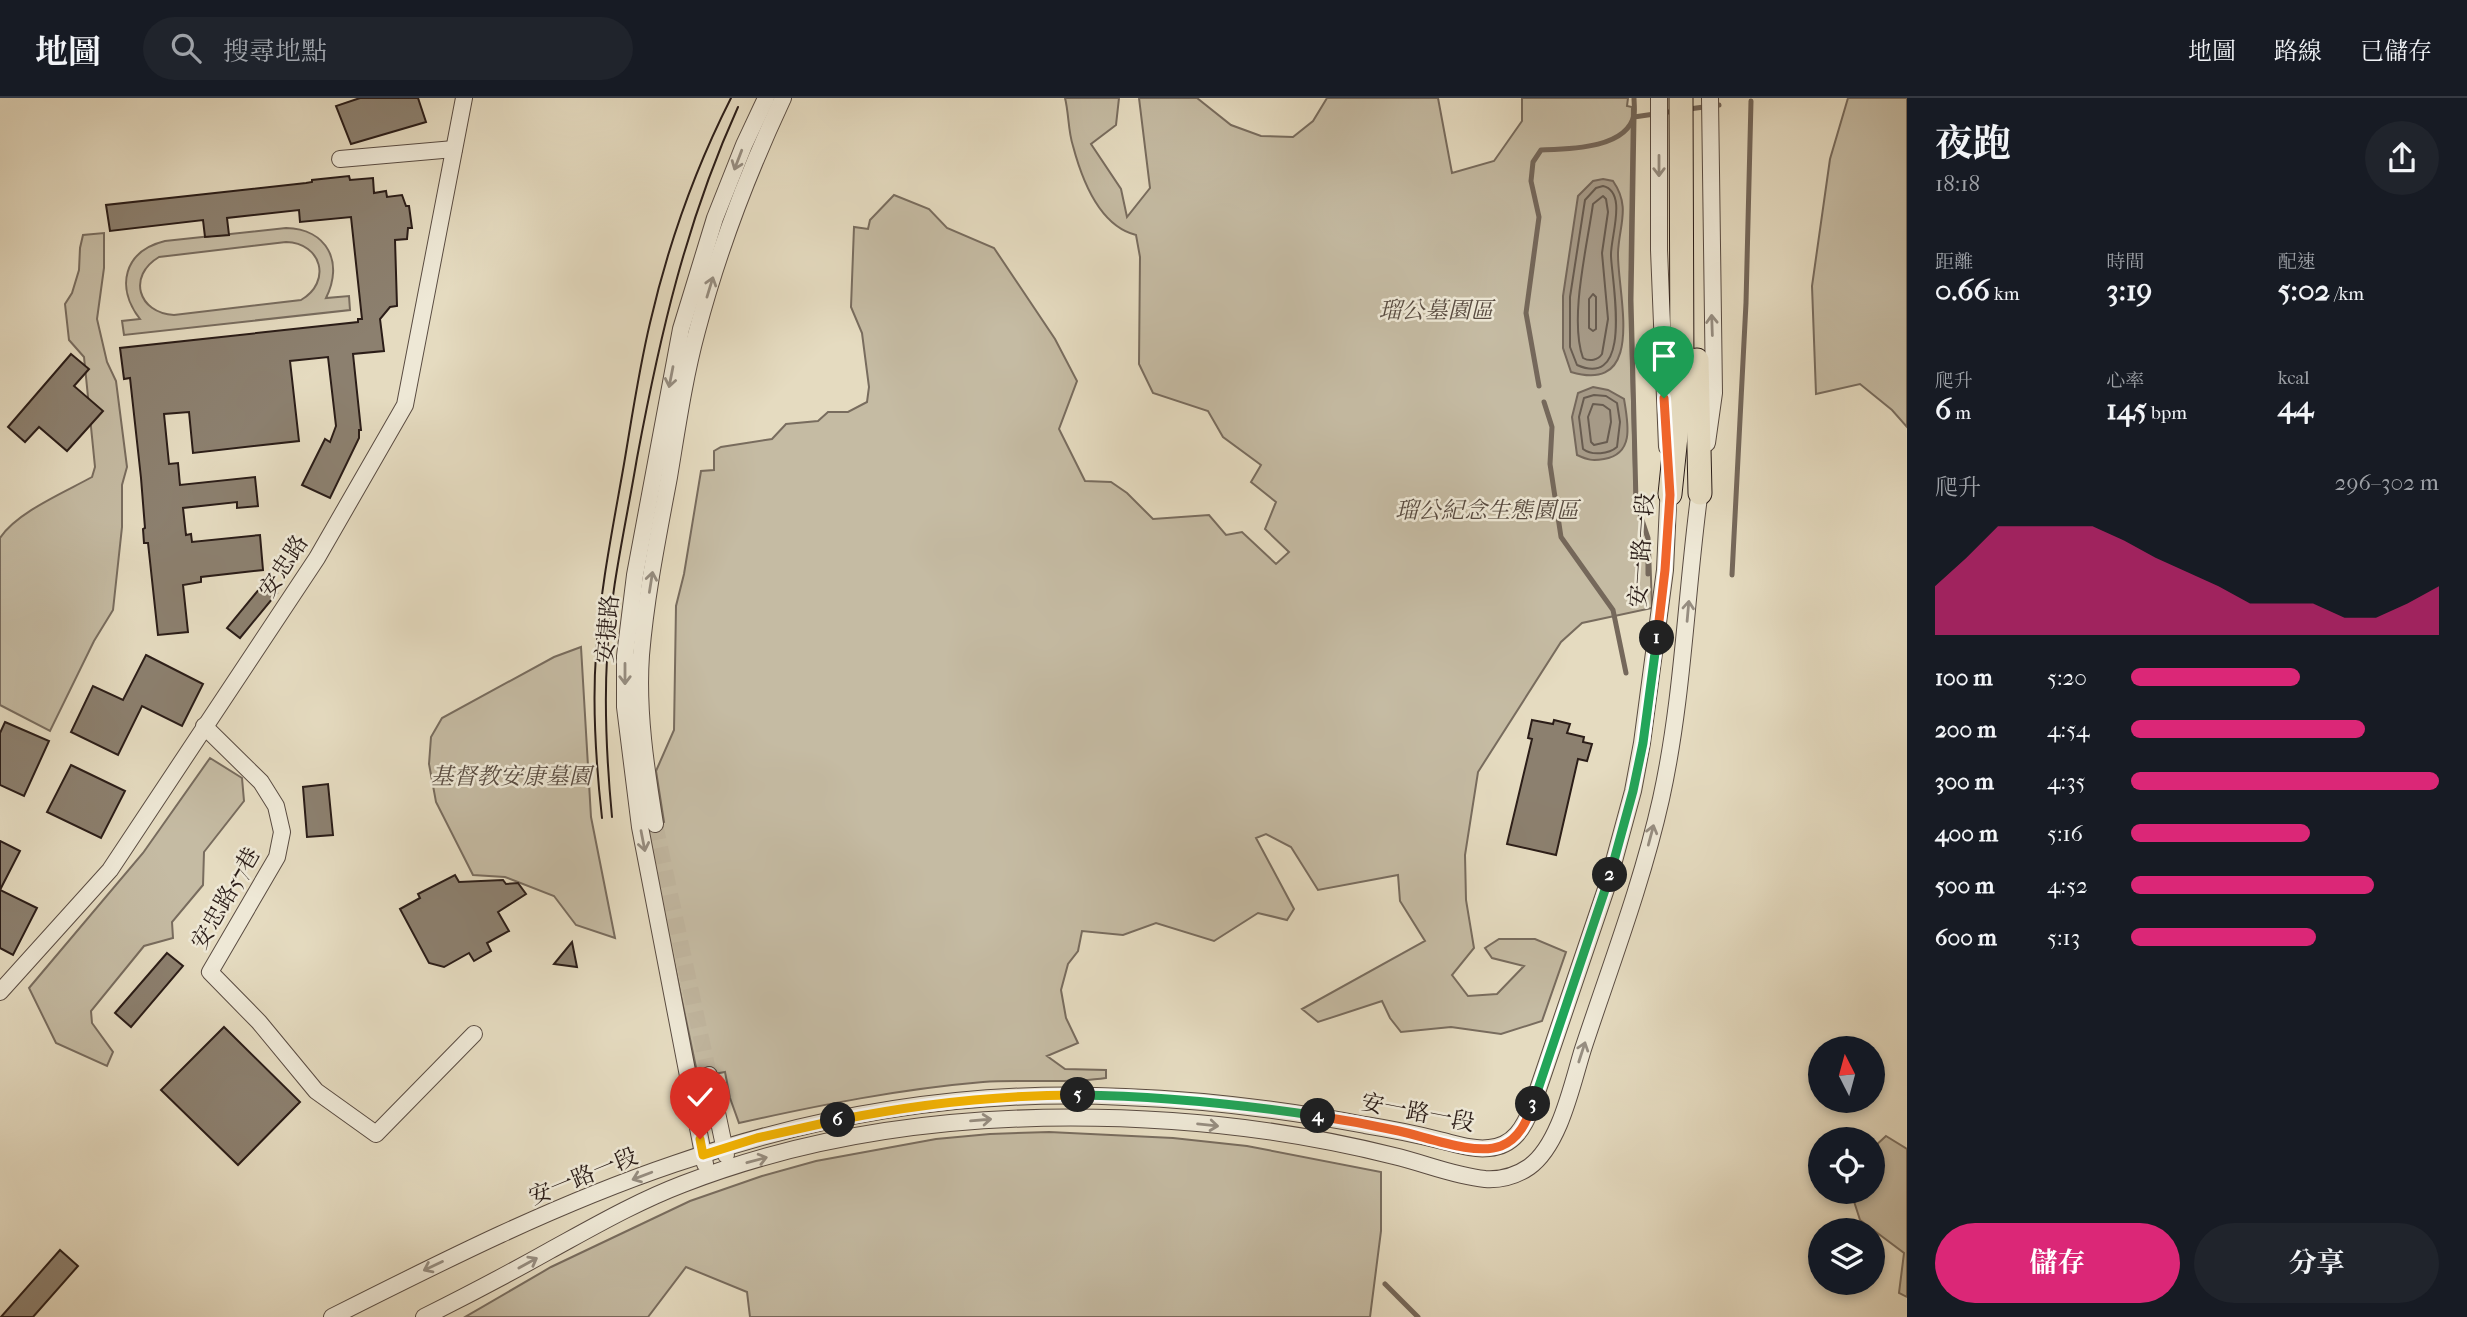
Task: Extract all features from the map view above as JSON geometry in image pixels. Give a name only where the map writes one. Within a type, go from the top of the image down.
[{"type":"highway","points":[[1670,495],[1682,378],[1681,98]]},
{"type":"highway","points":[[1696,98],[1696,365],[1700,493]]},
{"type":"street","name":"安忠路","points":[[0,992],[110,870],[317,558],[405,405],[464,98]]},
{"type":"street","name":"安捷路","points":[[654,824],[625,707],[625,656],[629,616],[681,329],[715,218],[766,98]]},
{"type":"street","name":"安捷路","points":[[707,1176],[640,827],[641,657],[645,617],[696,333],[730,222],[758,151],[783,98]]},
{"type":"street","name":"安一路一段","points":[[332,1317],[441,1262],[556,1210],[674,1164],[809,1125],[928,1104],[987,1097],[1094,1095],[1250,1106],[1323,1117],[1472,1148],[1487,1149],[1512,1140],[1520,1131],[1532,1107],[1608,883],[1643,743],[1664,583],[1670,495],[1658,250],[1659,98]]},
{"type":"street","name":"安一路一段","points":[[424,1317],[675,1187],[729,1168],[813,1146],[931,1125],[989,1119],[1093,1118],[1174,1121],[1248,1129],[1393,1156],[1492,1180],[1511,1177],[1544,1154],[1561,1117],[1635,892],[1661,799],[1685,636],[1714,393],[1710,98]]},
{"type":"street","points":[[340,159],[454,149]]},
{"type":"street","name":"安忠路57巷","points":[[204,726],[261,782],[276,806],[282,832],[277,857],[210,972],[259,1022],[316,1091],[376,1134],[474,1034]]},
{"type":"street","points":[[709,1075],[729,1168]]},
{"type":"street","points":[[1093,1118],[1094,1095]]},
{"type":"green space","points":[[1065,98],[1119,98],[1116,125],[1091,144],[1121,189],[1127,217],[1150,188],[1139,98],[1197,98],[1231,125],[1261,136],[1293,137],[1313,121],[1327,98],[1438,98],[1452,173],[1494,161],[1522,121],[1522,98],[1628,98],[1627,106],[1632,107],[1629,300],[1635,502],[1650,549],[1652,608],[1582,623],[1561,642],[1478,772],[1465,855],[1466,900],[1474,948],[1452,975],[1468,996],[1497,994],[1524,966],[1492,958],[1485,948],[1499,939],[1535,939],[1566,952],[1542,1021],[1501,1034],[1451,1027],[1401,1032],[1382,1001],[1318,1022],[1302,1009],[1425,941],[1400,901],[1398,875],[1318,890],[1291,847],[1266,834],[1256,838],[1294,909],[1287,920],[1258,913],[1214,941],[1156,923],[1123,935],[1082,931],[1078,951],[1068,964],[1061,990],[1066,1018],[1078,1043],[1047,1056],[1065,1069],[1106,1070],[1106,1078],[952,1085],[860,1098],[739,1123],[725,1072],[698,1077],[645,825],[664,822],[656,771],[674,730],[676,606],[701,471],[714,470],[714,451],[721,447],[772,439],[786,424],[818,421],[828,412],[848,412],[867,402],[869,387],[862,333],[851,307],[854,227],[868,229],[870,220],[894,195],[929,209],[947,228],[994,248],[1055,339],[1077,381],[1059,429],[1085,481],[1111,482],[1127,493],[1153,519],[1209,515],[1226,535],[1242,532],[1276,564],[1289,552],[1265,529],[1276,502],[1251,482],[1261,465],[1223,437],[1208,411],[1153,393],[1139,364],[1140,257],[1136,235],[1112,222],[1087,187],[1071,140]]},
{"type":"green space","points":[[1848,98],[1907,98],[1907,427],[1892,410],[1860,384],[1816,394],[1812,286],[1830,159]]},
{"type":"green space","points":[[286,228],[312,234],[328,250],[332,260],[331,285],[326,298],[349,296],[350,310],[124,335],[122,321],[140,319],[132,307],[126,283],[132,262],[151,246],[165,241]],"holes":[[[286,242],[308,249],[319,265],[317,283],[301,300],[174,315],[152,308],[141,292],[143,274],[159,257]]]},
{"type":"green space","points":[[104,233],[104,268],[97,319],[107,362],[116,381],[127,467],[122,485],[122,527],[113,610],[94,641],[50,731],[0,705],[0,538],[29,511],[92,477],[95,467],[84,357],[69,340],[65,304],[72,293],[79,270],[83,235]]},
{"type":"green space","name":"基督教安康墓園","points":[[581,647],[591,817],[615,938],[576,925],[554,896],[505,877],[473,875],[436,802],[429,764],[431,737],[442,718],[554,657]]},
{"type":"green space","points":[[210,758],[242,778],[244,801],[204,852],[203,885],[172,922],[173,938],[144,946],[91,1011],[92,1023],[113,1052],[107,1066],[56,1043],[29,988],[143,853]]},
{"type":"green space","points":[[1049,1132],[1173,1138],[1247,1146],[1381,1172],[1381,1231],[1370,1317],[750,1317],[747,1292],[686,1267],[648,1317],[465,1317],[551,1267],[690,1201],[762,1176],[816,1161],[936,1139]]},
{"type":"green space","points":[[1885,1137],[1907,1149],[1907,1297],[1899,1293],[1904,1253],[1885,1239],[1885,1218],[1859,1218],[1855,1204],[1885,1204]]},
{"type":"water","points":[[1593,181],[1613,181],[1622,199],[1623,216],[1618,253],[1623,336],[1619,355],[1611,369],[1595,375],[1571,372],[1563,348],[1563,296],[1578,196]]},
{"type":"water","points":[[1593,387],[1608,390],[1624,399],[1628,427],[1621,451],[1614,456],[1596,460],[1577,455],[1572,417],[1578,393]]},
{"type":"building","points":[[360,98],[418,98],[426,122],[351,144],[336,106]]},
{"type":"building","points":[[349,176],[350,180],[373,178],[374,193],[386,191],[387,197],[402,195],[406,206],[409,206],[412,228],[408,228],[407,239],[395,240],[397,306],[390,307],[380,319],[384,351],[353,354],[361,430],[359,438],[330,498],[302,485],[325,439],[330,442],[336,426],[328,357],[290,361],[299,441],[193,453],[189,412],[164,414],[169,464],[178,463],[180,485],[255,477],[258,506],[237,508],[237,502],[183,508],[186,535],[191,534],[192,542],[260,535],[263,570],[201,577],[201,582],[183,585],[188,632],[158,635],[148,543],[144,543],[141,478],[130,378],[124,379],[120,348],[358,322],[358,319],[362,319],[351,217],[300,222],[299,210],[227,218],[229,235],[205,237],[203,220],[110,231],[106,205]]},
{"type":"building","points":[[71,354],[89,369],[74,386],[103,411],[67,451],[39,427],[25,442],[8,427]]},
{"type":"building","points":[[265,582],[277,593],[240,638],[227,628]]},
{"type":"building","points":[[146,655],[203,684],[182,726],[142,706],[118,755],[71,732],[93,686],[123,700]]},
{"type":"building","points":[[1532,720],[1553,724],[1554,720],[1570,724],[1567,733],[1584,737],[1583,742],[1592,744],[1587,761],[1578,759],[1556,855],[1507,844],[1532,739],[1528,738]]},
{"type":"building","points":[[5,722],[49,741],[24,796],[0,785],[0,733]]},
{"type":"building","points":[[71,765],[125,791],[101,838],[47,812]]},
{"type":"building","points":[[328,784],[333,835],[307,837],[303,787]]},
{"type":"building","points":[[0,841],[20,851],[0,890]]},
{"type":"building","points":[[455,875],[459,882],[503,880],[506,884],[518,883],[526,894],[498,912],[509,931],[487,943],[491,951],[474,961],[469,953],[444,967],[429,963],[400,909],[420,898],[418,894]]},
{"type":"building","points":[[0,890],[37,908],[13,955],[0,948]]},
{"type":"building","points":[[572,942],[577,967],[554,964]]},
{"type":"building","points":[[167,953],[183,966],[131,1027],[115,1013]]},
{"type":"building","points":[[224,1027],[300,1102],[238,1165],[161,1090]]},
{"type":"building","points":[[60,1250],[78,1266],[33,1317],[1,1317]]},
{"type":"waterway","points":[[1539,386],[1526,313],[1539,217],[1531,181],[1533,162],[1541,150],[1595,145],[1620,135],[1629,126],[1634,115],[1634,98]]},
{"type":"waterway","points":[[1732,575],[1746,303],[1751,101]]},
{"type":"waterway","points":[[1689,109],[1719,105]]},
{"type":"waterway","points":[[1648,574],[1648,538],[1636,502],[1631,300],[1634,117],[1675,111]]},
{"type":"waterway","points":[[1544,402],[1552,427],[1550,464],[1561,537],[1613,610],[1626,673]]},
{"type":"waterway","points":[[1385,1284],[1418,1317]]},
{"type":"tunnel","points":[[655,824],[709,1075]]},
{"type":"tram line","points":[[602,818],[595,716],[598,630],[607,559],[642,358],[674,236],[694,180],[731,98]]},
{"type":"tram line","points":[[612,817],[606,738],[606,678],[611,608],[619,558],[665,323],[689,236],[738,107]]},
{"type":"route","points":[[700,1139],[703,1155],[809,1125],[928,1104],[987,1097],[1094,1095],[1250,1106],[1397,1130],[1472,1148],[1487,1149],[1512,1140],[1527,1121],[1608,883],[1643,743],[1665,570],[1670,495],[1664,398]]},
{"type":"park label","name":"瑠公墓園區","points":[[1436,310]]},
{"type":"park label","name":"瑠公紀念生態園區","points":[[1487,510]]}]
